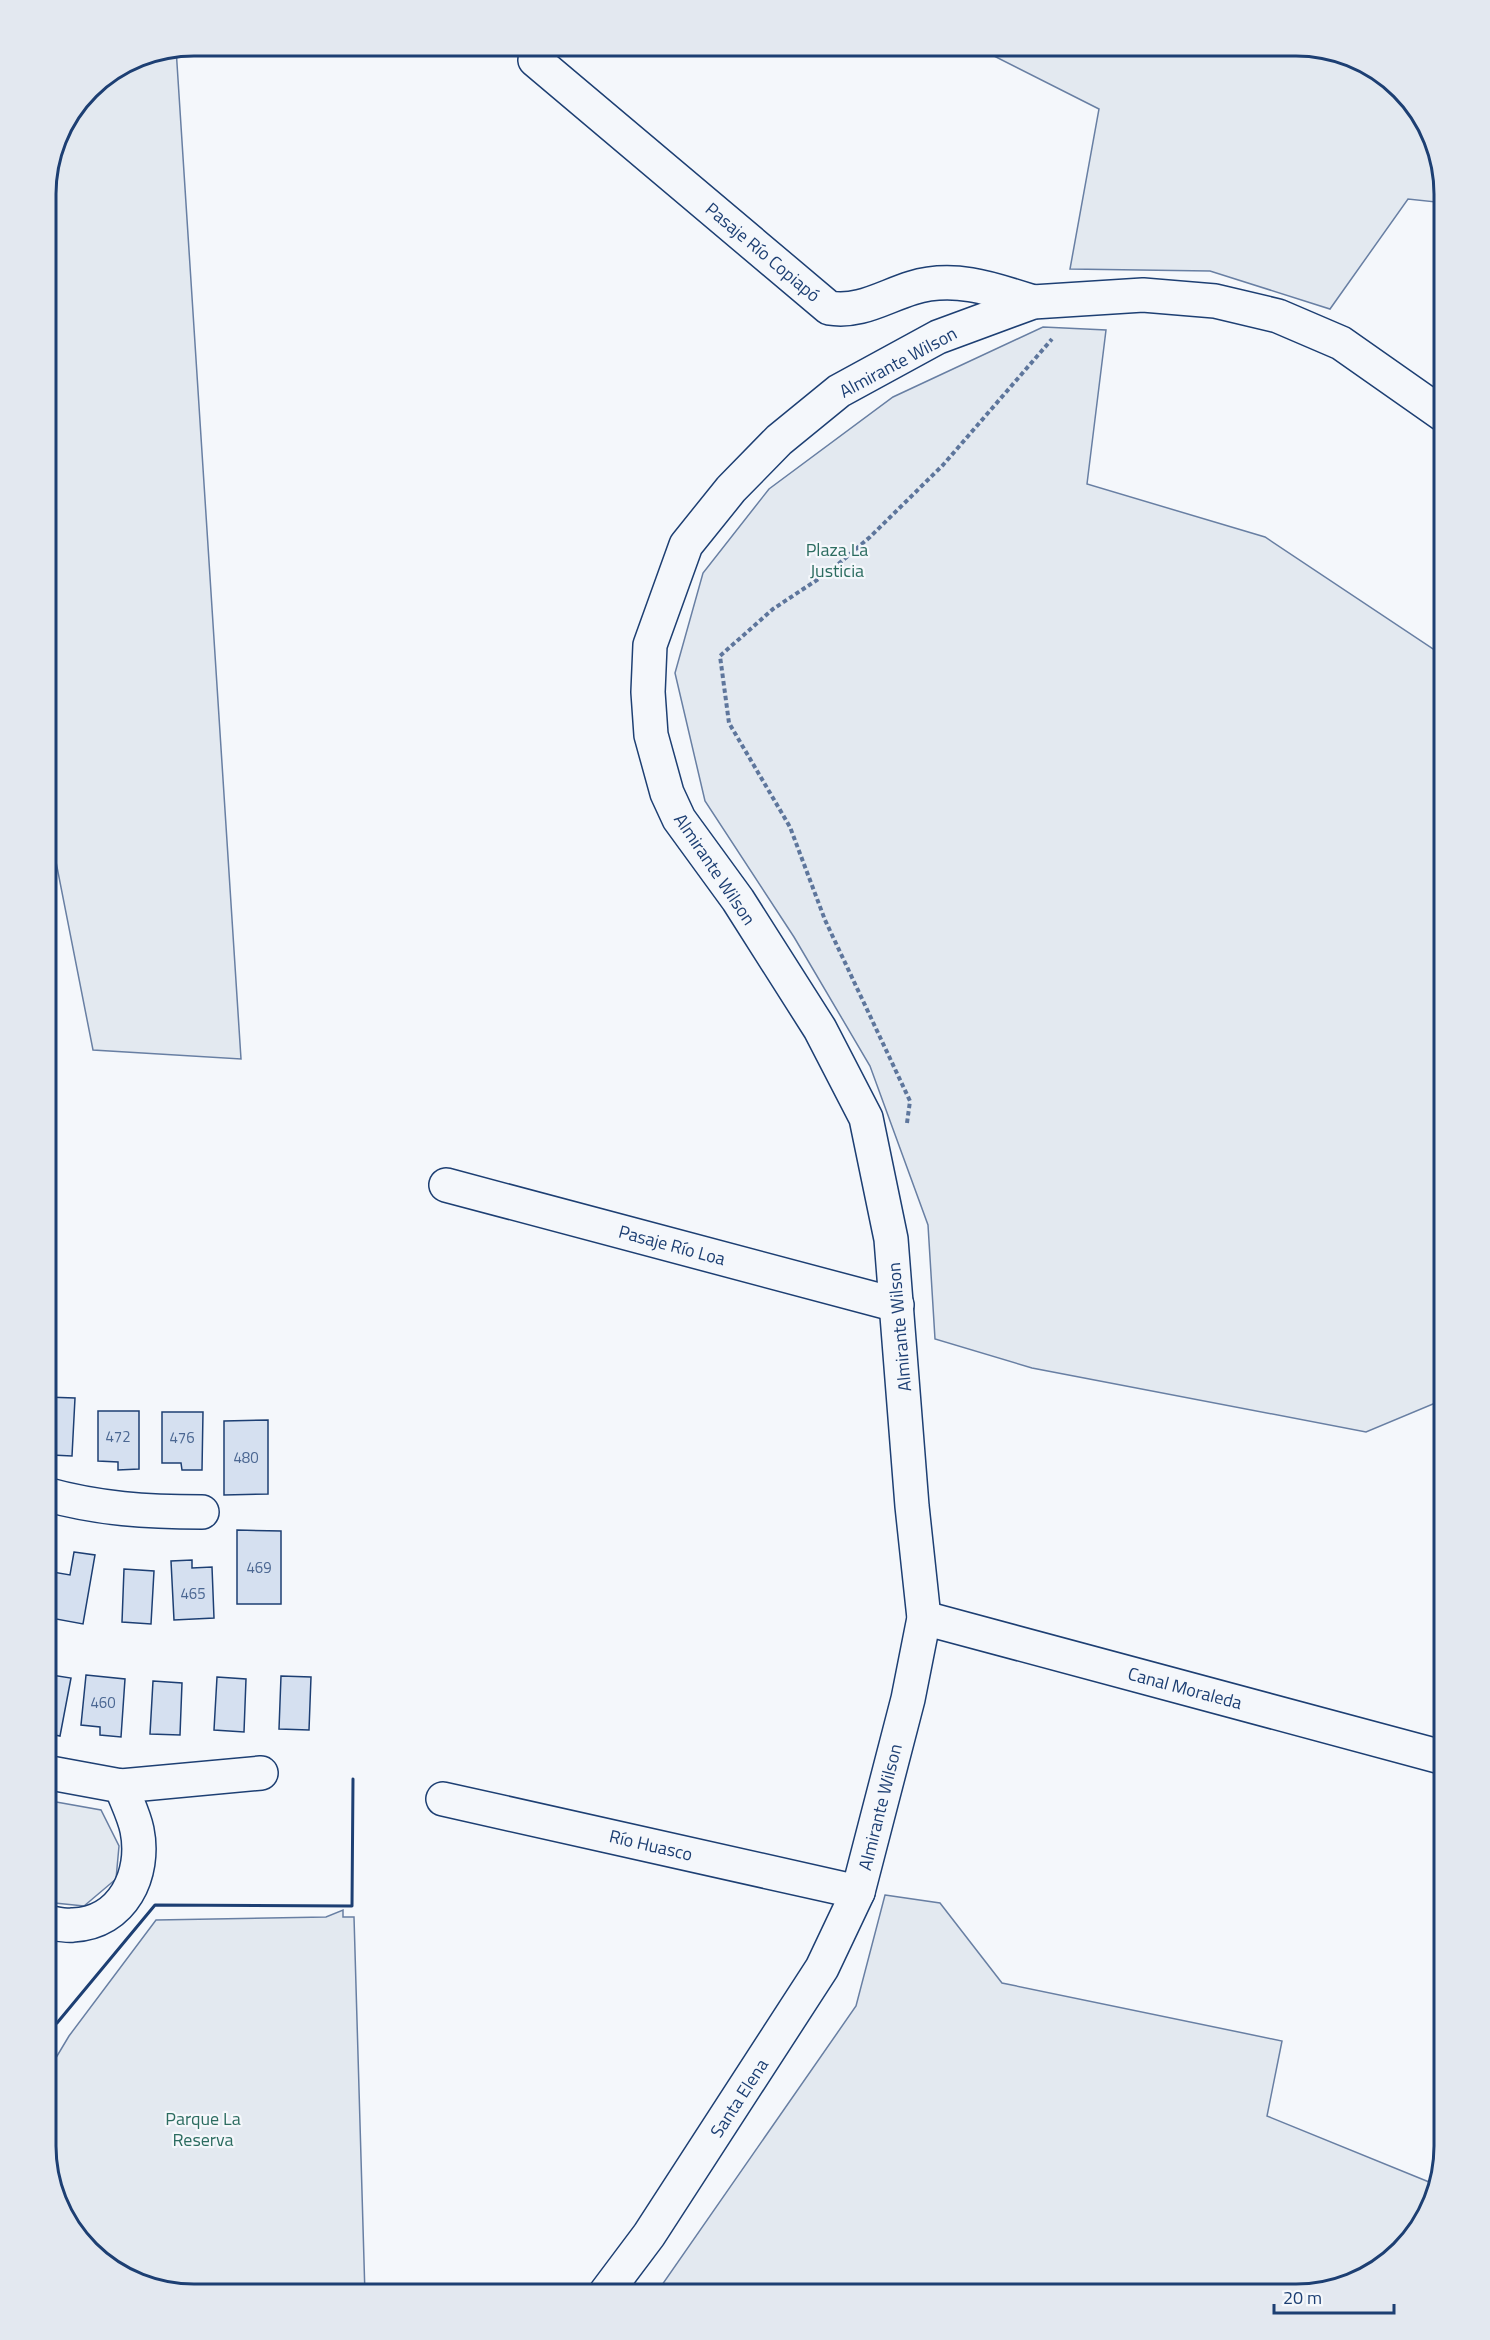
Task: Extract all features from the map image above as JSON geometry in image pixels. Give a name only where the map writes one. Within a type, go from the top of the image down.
[{"type":"street","name":"Pasaje Río Copiapó","points":[[535,60],[828,308],[858,308],[912,288],[946,282],[988,287],[1033,302]]},
{"type":"street","name":"Almirante Wilson","points":[[858,1892],[908,1699],[924,1618],[912,1506],[891,1239],[866,1118],[820,1029],[738,900],[679,819],[667,793],[651,735],[648,692],[650,645],[686,545],[731,489],[779,440],[839,391],[938,337],[1033,302],[1083,297],[1143,295],[1215,301],[1278,316],[1341,343],[1435,409]]},
{"type":"street","name":"Pasaje Río Loa","points":[[446,1185],[897,1305]]},
{"type":"street","points":[[56,1497],[88,1506],[152,1512],[202,1512]]},
{"type":"street","name":"Canal Moraleda","points":[[924,1618],[1435,1755]]},
{"type":"street","points":[[56,1774],[121,1786],[261,1773]]},
{"type":"street","points":[[56,1924],[74,1926],[102,1917],[120,1903],[133,1888],[138,1869],[137,1830],[121,1786]]},
{"type":"street","name":"Río Huasco","points":[[443,1799],[858,1892]]},
{"type":"street","name":"Santa Elena","points":[[612,2284],[649,2235],[822,1968],[858,1892]]},
{"type":"path","points":[[907,1124],[910,1101],[825,920],[790,827],[729,723],[720,656],[773,609],[829,572],[870,537],[943,465],[1040,356],[1083,297]]},
{"type":"green space","points":[[994,56],[1306,56],[1341,63],[1358,70],[1388,90],[1411,117],[1420,132],[1432,166],[1435,202],[1408,199],[1330,309],[1210,271],[1070,269],[1099,109]]},
{"type":"green space","points":[[177,57],[241,1059],[93,1050],[56,862],[56,184],[60,158],[66,141],[90,102],[109,84],[124,74],[149,63]]},
{"type":"green space","name":"Plaza La Justicia","points":[[1043,327],[1106,330],[1087,484],[1265,537],[1435,650],[1435,1403],[1366,1432],[1032,1368],[935,1339],[928,1225],[870,1066],[794,937],[705,801],[675,673],[703,573],[769,489],[893,397]]},
{"type":"green space","points":[[56,1802],[101,1810],[119,1846],[116,1879],[84,1906],[56,1903]]},
{"type":"green space","points":[[885,1895],[940,1903],[1002,1983],[1282,2041],[1267,2116],[1430,2182],[1427,2191],[1411,2223],[1388,2250],[1358,2270],[1324,2282],[1297,2284],[663,2284],[856,2006]]},
{"type":"green space","name":"Parque La Reserva","points":[[343,1910],[343,1917],[354,1917],[365,2284],[184,2284],[166,2282],[132,2270],[102,2250],[90,2238],[70,2208],[63,2191],[56,2156],[56,2058],[69,2036],[156,1920],[326,1917]]},
{"type":"building","points":[[56,1397],[75,1398],[72,1456],[56,1455]]},
{"type":"building","points":[[98,1411],[139,1411],[139,1469],[118,1470],[118,1462],[98,1461]]},
{"type":"building","points":[[162,1412],[203,1412],[202,1470],[182,1470],[181,1463],[162,1463]]},
{"type":"building","points":[[268,1420],[268,1494],[224,1495],[224,1421]]},
{"type":"building","points":[[237,1530],[281,1531],[281,1604],[237,1604]]},
{"type":"building","points":[[74,1552],[95,1555],[83,1624],[56,1619],[56,1573],[70,1575]]},
{"type":"building","points":[[192,1560],[192,1568],[212,1567],[214,1618],[174,1620],[171,1561]]},
{"type":"building","points":[[124,1569],[154,1571],[151,1624],[122,1622]]},
{"type":"building","points":[[86,1675],[125,1679],[121,1737],[100,1735],[100,1727],[81,1725]]},
{"type":"building","points":[[56,1676],[71,1678],[60,1736],[56,1735]]},
{"type":"building","points":[[281,1676],[311,1677],[309,1730],[279,1729]]},
{"type":"building","points":[[217,1677],[246,1679],[244,1732],[214,1730]]},
{"type":"building","points":[[153,1681],[182,1683],[180,1735],[150,1734]]},
{"type":"wall","points":[[57,2023],[155,1905],[352,1906],[353,1779]]}]
